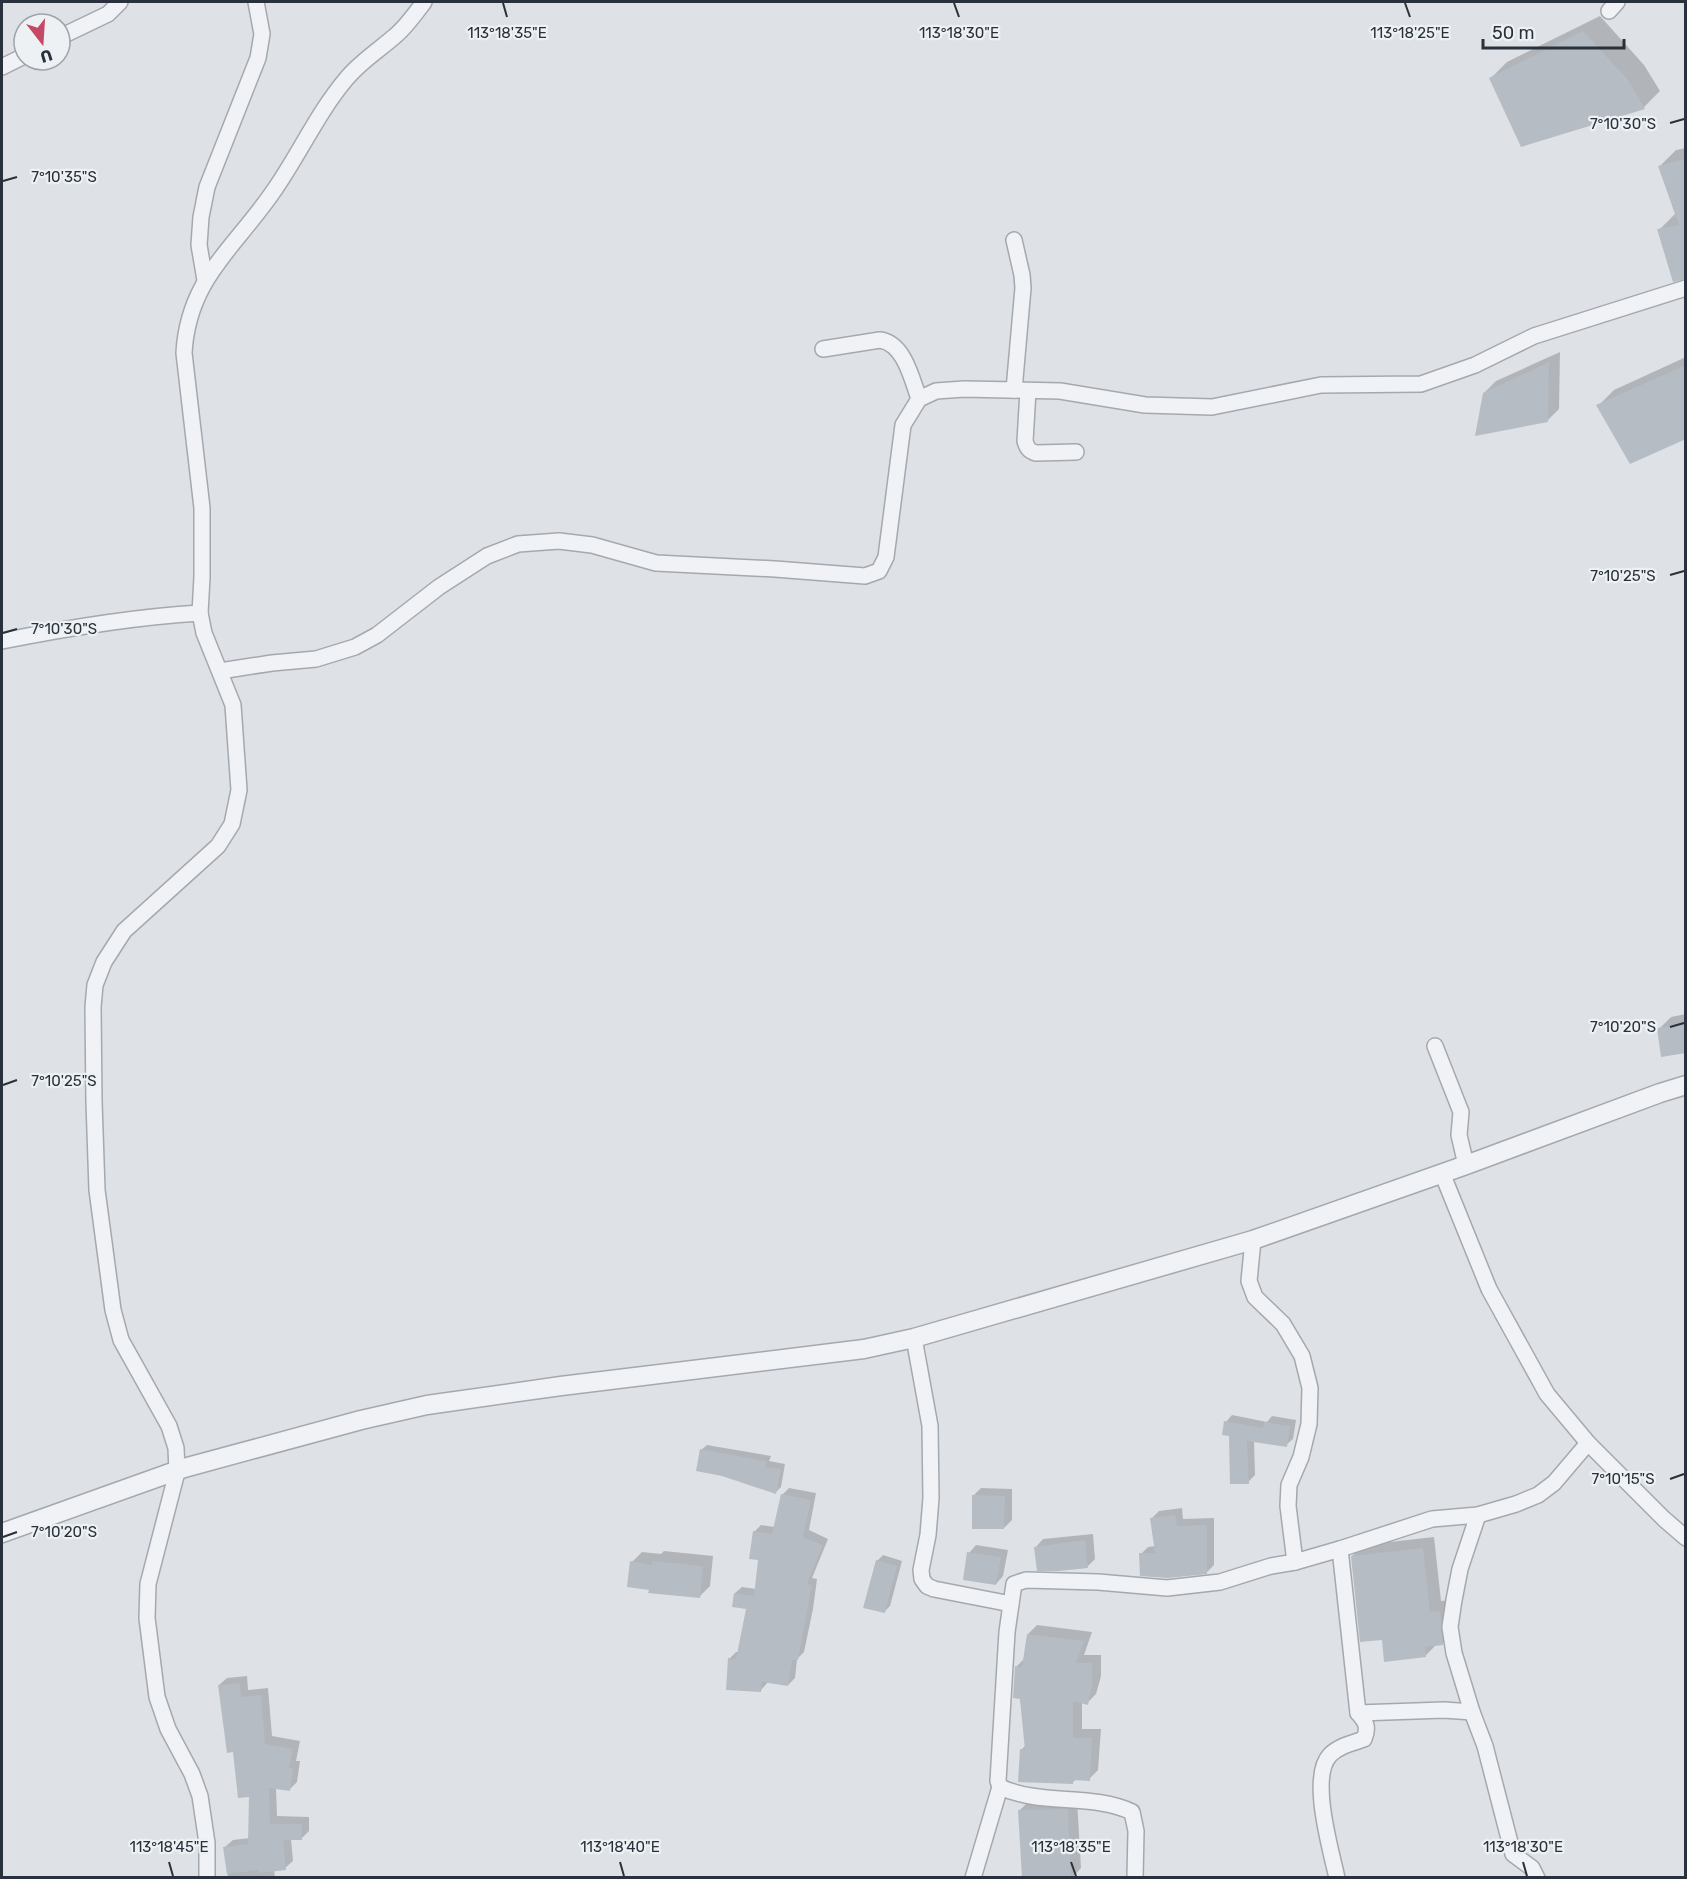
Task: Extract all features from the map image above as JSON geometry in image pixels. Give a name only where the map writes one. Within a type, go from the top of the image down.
[{"type":"street","points":[[72,31],[108,14],[120,2]]},
{"type":"street","points":[[205,280],[199,245],[201,217],[207,187],[258,58],[262,34],[256,2]]},
{"type":"street","points":[[207,1878],[207,1843],[200,1796],[192,1774],[168,1730],[157,1697],[147,1618],[148,1584],[177,1472],[176,1448],[169,1426],[122,1340],[113,1310],[97,1190],[93,1007],[95,985],[104,962],[124,931],[218,846],[232,824],[239,790],[233,705],[204,633],[200,613],[202,508],[184,353],[185,331],[193,305],[217,262],[274,190],[343,83],[370,56],[397,35],[424,2]]},
{"type":"street","points":[[1014,240],[1023,288],[1021,391],[1025,441],[1031,452],[1076,452]]},
{"type":"street","points":[[220,671],[316,659],[355,647],[377,635],[439,587],[487,556],[518,544],[559,541],[592,545],[656,563],[679,566],[775,569],[866,576],[879,571],[886,557],[903,424],[919,399],[936,391],[964,388],[1060,391],[1145,405],[1212,407],[1321,385],[1421,384],[1475,365],[1534,336],[1686,288]]},
{"type":"street","points":[[823,349],[880,340],[888,341],[897,350],[908,368],[919,399]]},
{"type":"street","points":[[2,641],[149,616],[200,613]]},
{"type":"street","points":[[1435,1046],[1461,1112],[1459,1135],[1466,1165]]},
{"type":"street","points":[[2,1533],[177,1472],[361,1420],[427,1405],[561,1386],[864,1349],[914,1338],[1253,1240],[1686,1085]]},
{"type":"street","points":[[1442,1173],[1489,1289],[1547,1394],[1588,1443],[1686,1538]]},
{"type":"street","points":[[1253,1240],[1249,1281],[1255,1297],[1283,1324],[1302,1356],[1310,1388],[1309,1424],[1301,1457],[1289,1485],[1288,1506],[1294,1562]]},
{"type":"street","points":[[914,1338],[930,1426],[931,1498],[928,1535],[921,1570],[922,1579],[927,1586],[934,1589],[1011,1604]]},
{"type":"street","points":[[973,1878],[1000,1787],[998,1775],[1007,1632],[1014,1584],[1026,1581],[1098,1582],[1167,1588],[1220,1582],[1271,1566],[1340,1549],[1432,1519],[1478,1515],[1516,1504],[1538,1495],[1554,1483],[1588,1443]]},
{"type":"street","points":[[1478,1515],[1460,1569],[1450,1627],[1454,1653],[1485,1746],[1513,1854],[1532,1868],[1537,1878]]},
{"type":"street","points":[[1337,1878],[1321,1801],[1325,1761],[1342,1746],[1364,1739],[1367,1732],[1366,1722],[1358,1713],[1340,1549]]},
{"type":"street","points":[[1358,1713],[1444,1710],[1472,1712]]},
{"type":"street","points":[[1000,1787],[1023,1795],[1098,1804],[1132,1812],[1136,1831],[1135,1878]]},
{"type":"building","points":[[1583,31],[1629,81],[1645,109],[1521,147],[1489,78]]},
{"type":"building","points":[[1686,159],[1686,279],[1673,282],[1657,229],[1679,225],[1658,166]]},
{"type":"building","points":[[1549,362],[1548,422],[1475,436],[1483,393]]},
{"type":"building","points":[[1686,365],[1686,439],[1630,464],[1596,405]]},
{"type":"building","points":[[1686,1023],[1686,1053],[1661,1057],[1657,1028]]},
{"type":"building","points":[[1224,1421],[1263,1428],[1264,1422],[1290,1426],[1287,1447],[1247,1441],[1249,1484],[1230,1484],[1229,1436],[1222,1435]]},
{"type":"building","points":[[700,1449],[766,1461],[765,1467],[781,1469],[776,1494],[722,1476],[696,1471]]},
{"type":"building","points":[[781,1494],[811,1500],[803,1537],[823,1545],[807,1584],[812,1585],[798,1660],[792,1660],[788,1686],[762,1682],[761,1692],[726,1690],[728,1658],[736,1659],[746,1609],[732,1607],[734,1593],[754,1596],[758,1560],[749,1559],[753,1531],[772,1534]]},
{"type":"building","points":[[972,1495],[1005,1496],[1004,1529],[972,1529]]},
{"type":"building","points":[[1175,1515],[1177,1526],[1207,1525],[1207,1574],[1168,1578],[1140,1576],[1139,1553],[1155,1553],[1150,1518]]},
{"type":"building","points":[[1085,1540],[1088,1568],[1037,1571],[1034,1547]]},
{"type":"building","points":[[1423,1548],[1430,1612],[1440,1611],[1443,1645],[1425,1647],[1426,1657],[1384,1662],[1382,1640],[1360,1642],[1351,1556]]},
{"type":"building","points":[[967,1552],[1001,1557],[996,1585],[963,1580]]},
{"type":"building","points":[[876,1560],[897,1566],[885,1613],[863,1608]]},
{"type":"building","points":[[630,1561],[652,1565],[652,1561],[703,1566],[700,1598],[648,1593],[649,1590],[627,1587]]},
{"type":"building","points":[[1027,1634],[1084,1641],[1076,1663],[1092,1663],[1092,1686],[1088,1705],[1073,1701],[1073,1738],[1092,1738],[1090,1781],[1073,1780],[1073,1784],[1018,1782],[1020,1749],[1025,1750],[1020,1699],[1013,1698],[1015,1666],[1022,1667]]},
{"type":"building","points":[[240,1683],[241,1697],[261,1695],[265,1744],[293,1749],[289,1768],[293,1769],[290,1791],[269,1788],[270,1824],[302,1824],[302,1840],[283,1840],[286,1870],[259,1873],[258,1870],[227,1874],[223,1847],[248,1844],[249,1797],[238,1798],[233,1752],[227,1753],[218,1685]]},
{"type":"building","points":[[1068,1809],[1071,1878],[1022,1878],[1018,1810]]}]
